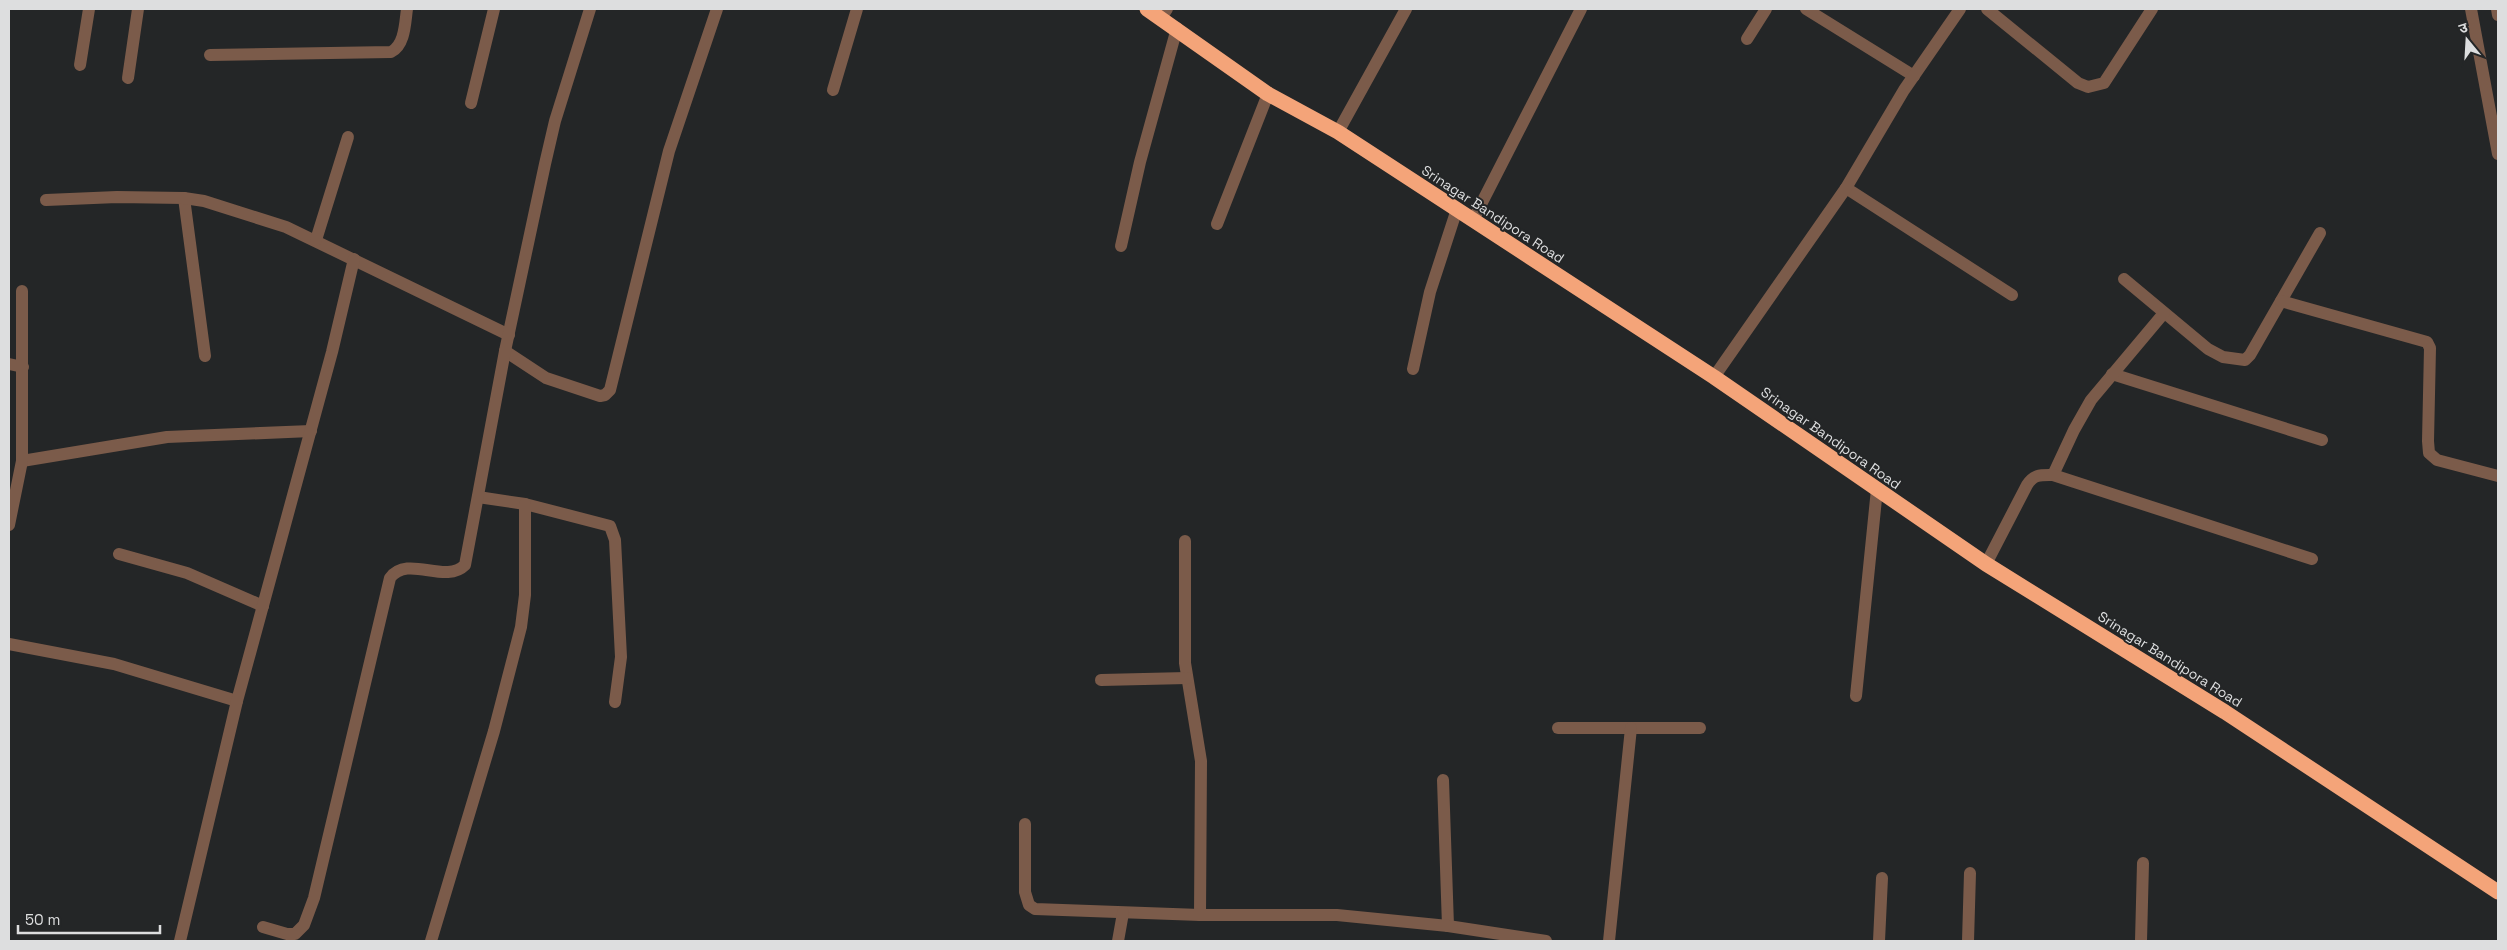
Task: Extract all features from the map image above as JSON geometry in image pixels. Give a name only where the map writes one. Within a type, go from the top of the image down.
[{"type":"highway","name":"Srinagar Bandipora Road","points":[[1147,9],[1164,13],[1177,28],[1268,94],[1338,132],[1714,377],[1986,564],[2224,712],[2498,892]]},
{"type":"street","points":[[80,65],[89,9]]},
{"type":"street","points":[[128,78],[138,9]]},
{"type":"street","points":[[210,55],[391,52],[397,49],[402,39],[407,9]]},
{"type":"street","points":[[471,103],[494,9]]},
{"type":"street","points":[[263,927],[287,934],[295,934],[304,925],[314,898],[390,578],[393,574],[404,569],[451,573],[460,570],[465,565],[504,351],[555,121],[590,9]]},
{"type":"street","points":[[504,351],[534,372],[555,382],[600,396],[605,395],[610,390],[669,151],[717,9]]},
{"type":"street","points":[[833,90],[857,9]]},
{"type":"street","points":[[1338,132],[1406,9]]},
{"type":"street","points":[[1473,220],[1581,9]]},
{"type":"street","points":[[1747,40],[1766,9]]},
{"type":"street","points":[[1806,9],[1914,76]]},
{"type":"street","points":[[1714,377],[1846,188],[1914,76],[1960,9]]},
{"type":"street","points":[[1987,9],[2078,83],[2088,87],[2104,83],[2152,9]]},
{"type":"street","points":[[2471,9],[2498,154]]},
{"type":"street","points":[[2497,9],[2498,15]]},
{"type":"street","points":[[1122,246],[1136,179],[1177,28]]},
{"type":"street","points":[[1218,224],[1268,94]]},
{"type":"street","points":[[316,240],[348,137]]},
{"type":"street","points":[[1846,188],[2012,295]]},
{"type":"street","points":[[46,200],[117,197],[184,198],[204,201],[246,214],[316,240],[509,335]]},
{"type":"street","points":[[184,198],[205,356]]},
{"type":"street","points":[[1413,369],[1432,285],[1457,210]]},
{"type":"street","points":[[2124,279],[2208,349],[2223,357],[2242,361],[2250,355],[2320,233]]},
{"type":"street","points":[[180,941],[237,700],[332,352],[354,259]]},
{"type":"street","points":[[9,525],[22,461],[22,291]]},
{"type":"street","points":[[2281,301],[2427,342],[2430,348],[2429,453],[2437,460],[2498,476]]},
{"type":"street","points":[[2053,475],[2074,430],[2091,400],[2164,313]]},
{"type":"street","points":[[9,364],[23,367]]},
{"type":"street","points":[[2112,374],[2322,440]]},
{"type":"street","points":[[22,461],[167,437],[311,431]]},
{"type":"street","points":[[1986,564],[2030,481],[2039,475],[2053,475],[2312,559]]},
{"type":"street","points":[[1856,696],[1877,489]]},
{"type":"street","points":[[478,497],[525,504],[600,522],[610,526],[614,532],[620,657],[614,702]]},
{"type":"street","points":[[430,941],[494,731],[521,627],[525,595],[525,504]]},
{"type":"street","points":[[1185,541],[1187,678],[1201,761],[1200,915]]},
{"type":"street","points":[[119,554],[187,573],[263,606]]},
{"type":"street","points":[[9,644],[114,664],[237,700]]},
{"type":"street","points":[[1101,680],[1187,678]]},
{"type":"street","points":[[1558,728],[1700,728]]},
{"type":"street","points":[[1609,941],[1631,728]]},
{"type":"street","points":[[1443,780],[1448,926]]},
{"type":"street","points":[[1025,824],[1025,892],[1029,905],[1042,910],[1200,915],[1337,915],[1448,926],[1546,941]]},
{"type":"street","points":[[2141,941],[2143,863]]},
{"type":"street","points":[[1968,941],[1970,873]]},
{"type":"street","points":[[1879,941],[1882,878]]},
{"type":"street","points":[[1118,941],[1123,913]]}]
